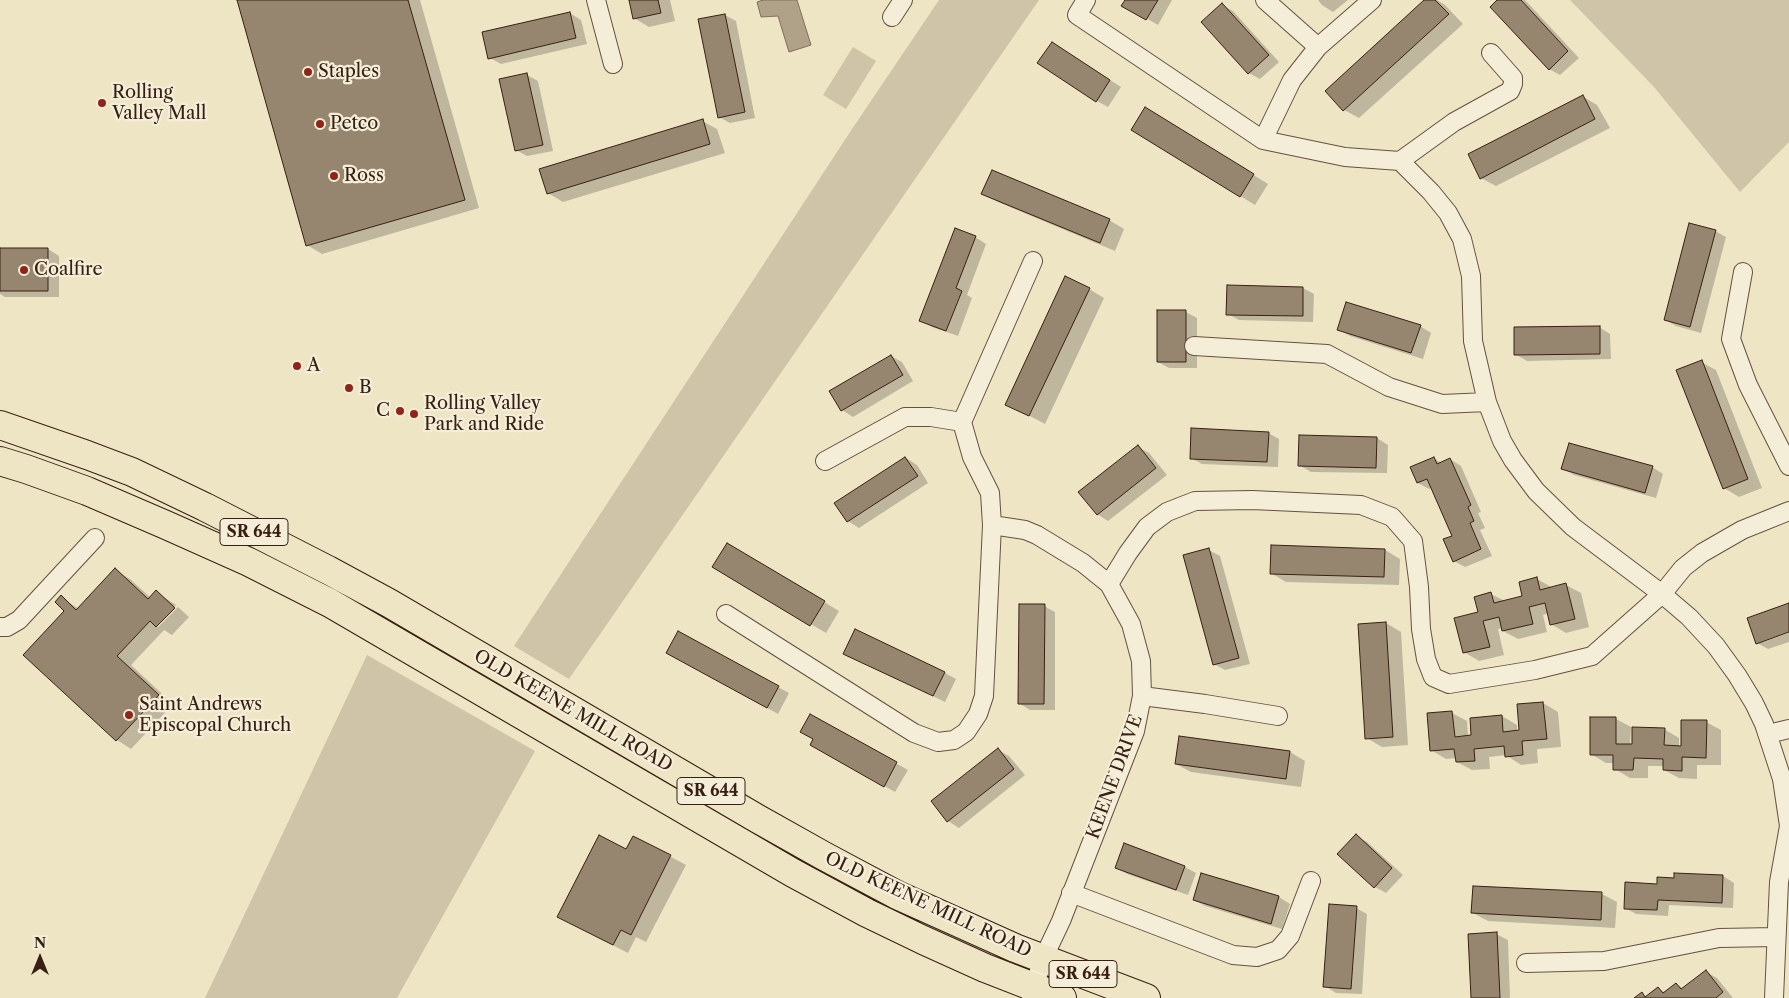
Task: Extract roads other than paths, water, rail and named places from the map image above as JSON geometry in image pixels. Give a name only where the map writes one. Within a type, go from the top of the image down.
[{"type":"main road","name":"OLD KEENE MILL ROAD","points":[[0,426],[132,472],[205,507],[389,603],[824,856],[897,895],[1043,960],[1146,998]]},
{"type":"main road","name":"OLD KEENE MILL ROAD","points":[[0,461],[87,491],[157,521],[248,562],[330,603],[785,868],[867,913],[1032,993],[1062,998]]},
{"type":"street","points":[[596,0],[613,64]]},
{"type":"street","points":[[892,17],[903,0]]},
{"type":"street","points":[[1086,0],[1077,15],[1263,140],[1345,157],[1400,161],[1454,122],[1510,91],[1513,78],[1491,54]]},
{"type":"street","points":[[1265,0],[1318,47]]},
{"type":"street","points":[[1263,140],[1292,80],[1318,47],[1372,0]]},
{"type":"street","points":[[1400,161],[1431,192],[1448,214],[1462,239],[1471,276],[1473,341],[1487,402],[1502,441],[1513,460],[1542,498],[1573,527],[1662,594],[1689,617],[1716,646],[1754,703],[1768,734],[1782,779],[1789,826],[1779,882],[1775,937],[1774,998]]},
{"type":"street","points":[[726,614],[914,733],[938,742],[954,740],[966,732],[978,714],[984,696],[992,525],[990,493],[972,457],[962,422],[1033,261]]},
{"type":"street","points":[[1743,272],[1730,339],[1748,385],[1787,459]]},
{"type":"street","points":[[1194,346],[1327,354],[1389,387],[1442,404],[1487,402]]},
{"type":"street","points":[[825,461],[905,417],[931,417],[962,422]]},
{"type":"street","points":[[1109,584],[1147,527],[1168,512],[1195,502],[1252,500],[1361,505],[1392,517],[1413,541],[1420,587],[1421,629],[1426,659],[1433,677],[1449,684],[1535,670],[1592,656],[1662,594],[1683,568],[1702,553],[1742,530],[1789,511]]},
{"type":"street","name":"KEENE DRIVE","points":[[992,525],[1025,530],[1037,535],[1083,563],[1109,584],[1126,611],[1136,639],[1141,662],[1142,696],[1135,731],[1043,960],[1032,993]]},
{"type":"street","points":[[0,626],[7,627],[20,620],[95,538]]},
{"type":"street","points":[[1142,696],[1278,716]]},
{"type":"street","points":[[1768,734],[1789,729]]},
{"type":"street","points":[[1071,894],[1233,955],[1257,957],[1278,950],[1290,936],[1311,881]]},
{"type":"street","points":[[1526,962],[1604,961],[1719,938],[1775,937]]},
{"type":"place","name":"Staples","points":[[308,72]]},
{"type":"place","name":"Rolling Valley Mall","points":[[102,103]]},
{"type":"place","name":"Petco","points":[[320,124]]},
{"type":"place","name":"Ross","points":[[334,176]]},
{"type":"place","name":"Coalfire","points":[[24,270]]},
{"type":"place","name":"A","points":[[297,366]]},
{"type":"place","name":"B","points":[[349,388]]},
{"type":"place","name":"C","points":[[400,411]]},
{"type":"place","name":"Rolling Valley Park and Ride","points":[[414,414]]},
{"type":"place","name":"Saint Andrews Episcopal Church","points":[[129,715]]}]
